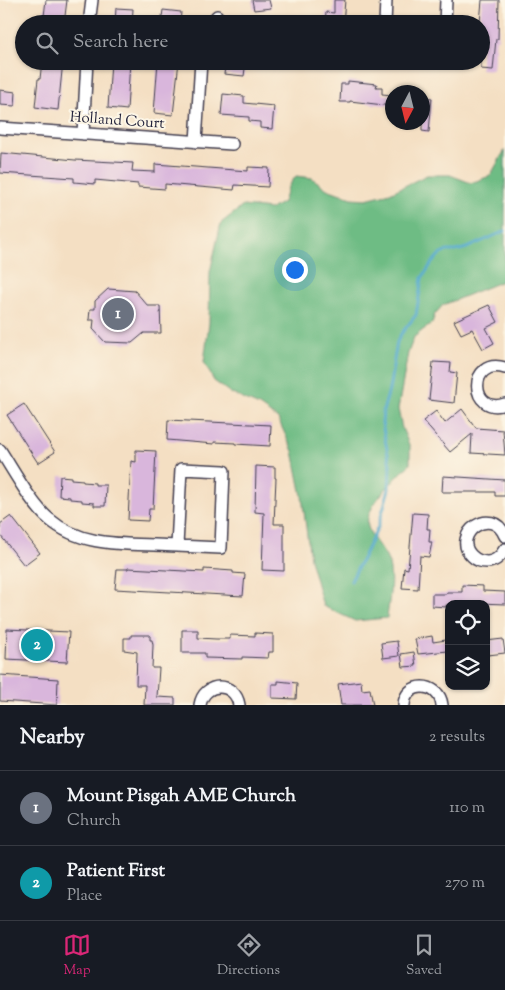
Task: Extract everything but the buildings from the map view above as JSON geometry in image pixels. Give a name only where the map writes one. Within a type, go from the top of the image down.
[{"type":"street","points":[[90,15],[92,0]]},
{"type":"street","points":[[385,15],[386,0]]},
{"type":"street","points":[[445,15],[446,0]]},
{"type":"street","points":[[83,134],[87,70]]},
{"type":"street","points":[[196,142],[200,70]]},
{"type":"street","name":"Holland Court","points":[[0,128],[232,144]]},
{"type":"street","points":[[505,368],[498,366],[485,370],[480,376],[477,388],[479,395],[489,404],[496,406],[505,404]]},
{"type":"street","points":[[0,450],[47,518],[68,533],[80,538],[114,544],[221,548],[224,471],[181,468],[178,546]]},
{"type":"street","points":[[504,533],[493,524],[480,523],[469,532],[466,546],[470,554],[475,558],[488,562],[496,559],[505,549]]},
{"type":"street","points":[[200,705],[204,694],[210,689],[223,687],[234,693],[239,705]]},
{"type":"street","points":[[404,705],[407,695],[412,690],[420,687],[436,691],[440,696],[442,705]]},
{"type":"green space","points":[[505,150],[505,280],[443,305],[435,314],[432,323],[414,337],[408,353],[398,409],[402,428],[410,447],[410,464],[382,493],[368,519],[370,532],[389,564],[391,584],[387,618],[355,621],[323,606],[310,559],[302,496],[293,451],[278,419],[259,406],[232,394],[214,381],[204,362],[209,323],[210,272],[221,223],[243,206],[271,209],[283,202],[288,187],[296,176],[312,178],[327,189],[352,198],[366,199],[390,193],[427,175],[450,175],[471,183],[490,176]]},
{"type":"waterway","points":[[351,581],[378,527],[389,489],[390,465],[382,423],[383,411],[389,390],[397,342],[416,315],[422,278],[439,255],[447,251],[467,248],[505,231]]},
{"type":"place","name":"Mount Pisgah AME Church","points":[[118,314]]},
{"type":"place","name":"Patient First","points":[[37,645]]}]
